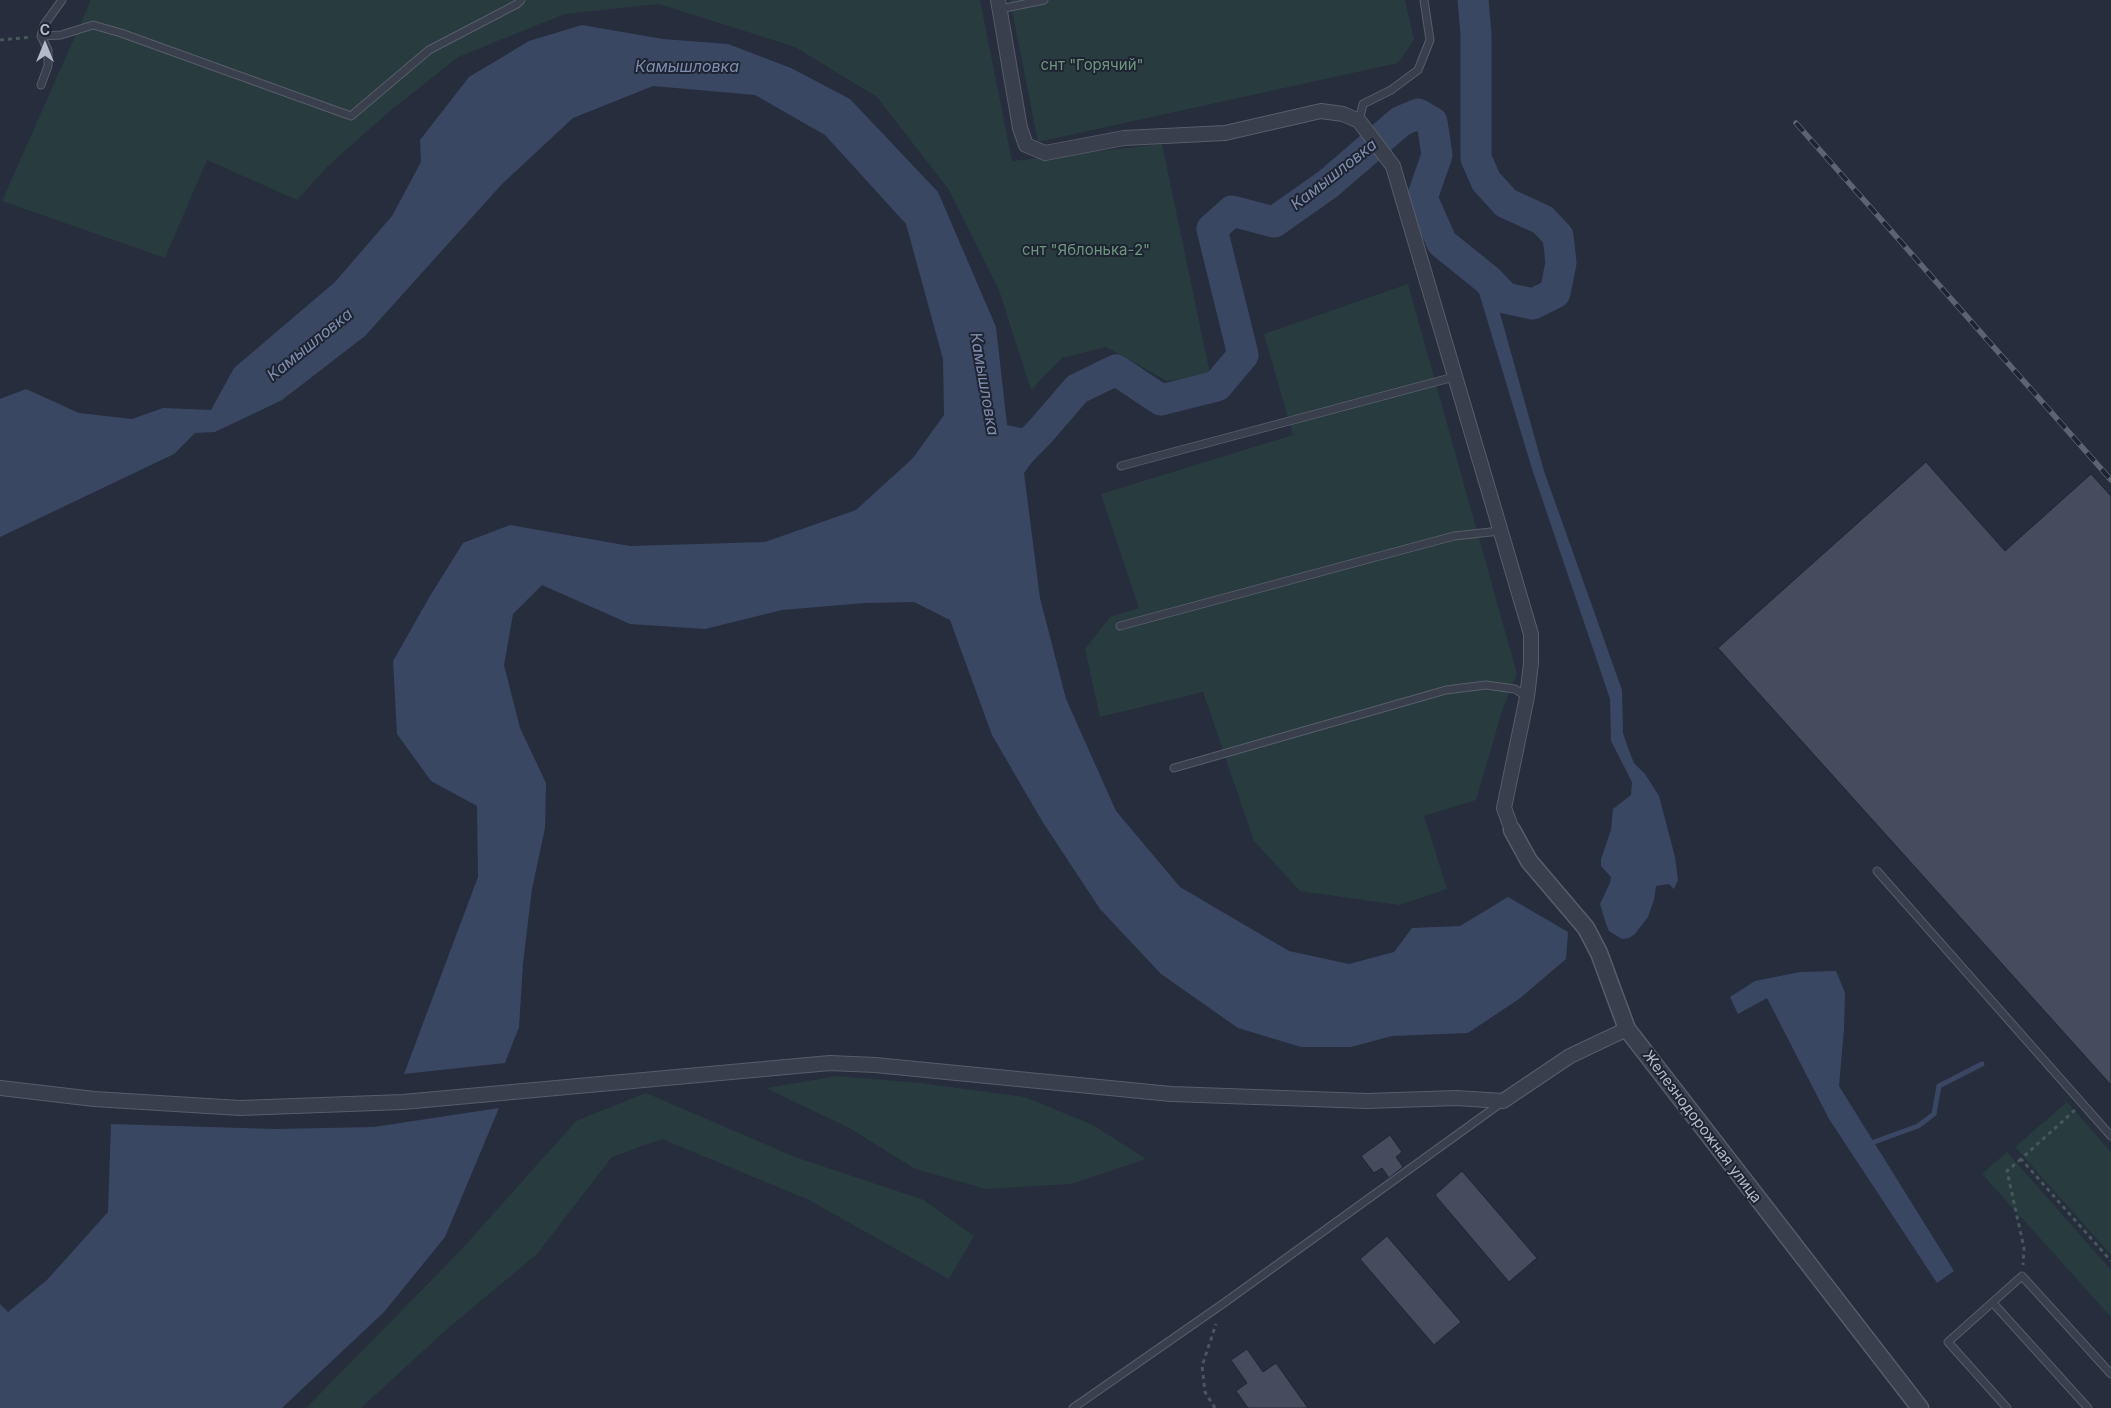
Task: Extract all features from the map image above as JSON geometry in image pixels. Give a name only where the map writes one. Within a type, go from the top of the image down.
[{"type":"street","points":[[999,5],[1020,128],[1026,145],[1045,153],[1124,138],[1226,133],[1321,111],[1343,114],[1359,121],[1392,166],[1531,634],[1531,662],[1527,697],[1504,808],[1512,830]]},
{"type":"street","name":"Железнодорожная улица","points":[[1512,830],[1529,861],[1586,928],[1600,953],[1627,1029],[1920,1408]]},
{"type":"street","points":[[0,1088],[94,1100],[250,1108],[403,1102],[830,1062],[1171,1094],[1367,1101],[1456,1098],[1503,1101],[1570,1056],[1627,1029]]},
{"type":"lane","points":[[40,85],[48,66],[48,50],[41,36],[44,25],[62,0]]},
{"type":"lane","points":[[41,36],[61,35],[93,26],[121,33],[351,116],[429,50],[517,4],[521,0]]},
{"type":"lane","points":[[999,5],[1044,0]]},
{"type":"lane","points":[[1359,121],[1363,104],[1391,90],[1418,70],[1430,40],[1424,0]]},
{"type":"lane","points":[[1121,466],[1454,377]]},
{"type":"lane","points":[[1120,626],[1454,536],[1500,531]]},
{"type":"lane","points":[[1174,768],[1446,690],[1486,685],[1516,689],[1527,697]]},
{"type":"lane","points":[[1878,871],[2111,1136]]},
{"type":"lane","points":[[1073,1408],[1224,1303],[1503,1101]]},
{"type":"lane","points":[[2007,1408],[1948,1342],[2022,1276],[2111,1374]]},
{"type":"lane","points":[[1993,1302],[2088,1408]]},
{"type":"path","points":[[0,40],[41,36]]},
{"type":"path","points":[[2022,1276],[2024,1248],[2007,1171],[2083,1104]]},
{"type":"path","points":[[2021,1158],[2111,1261]]},
{"type":"path","points":[[1215,1408],[1205,1392],[1202,1366],[1212,1332],[1224,1303]]},
{"type":"green space","name":"снт \"Яблонька-2\"","points":[[91,0],[980,0],[1012,161],[1162,144],[1210,374],[1167,381],[1106,347],[1062,358],[1031,390],[999,290],[949,190],[877,97],[795,47],[659,4],[565,14],[458,57],[390,111],[329,165],[297,200],[207,160],[165,258],[2,201]]},
{"type":"green space","name":"снт \"Горячий\"","points":[[1010,0],[1405,0],[1414,40],[1398,63],[1038,142]]},
{"type":"green space","points":[[1408,284],[1517,674],[1503,708],[1476,800],[1424,816],[1447,889],[1399,905],[1300,891],[1254,841],[1203,692],[1100,717],[1085,649],[1110,617],[1139,608],[1101,494],[1293,435],[1264,334]]},
{"type":"green space","points":[[837,1076],[920,1083],[1025,1097],[1093,1125],[1146,1159],[1071,1184],[986,1189],[915,1169],[851,1129],[766,1088]]},
{"type":"green space","points":[[646,1093],[795,1157],[924,1200],[974,1236],[949,1279],[809,1200],[662,1139],[612,1157],[537,1254],[447,1329],[361,1408],[306,1408],[461,1250],[576,1121]]},
{"type":"green space","points":[[2067,1102],[2111,1152],[2111,1255],[2015,1147]]},
{"type":"green space","points":[[2007,1152],[2111,1270],[2111,1317],[1982,1174]]},
{"type":"water","points":[[582,25],[663,39],[728,44],[791,68],[850,99],[938,192],[996,327],[1007,425],[1040,432],[1049,439],[1024,473],[1040,598],[1066,699],[1116,811],[1180,887],[1289,951],[1349,964],[1394,952],[1412,928],[1460,926],[1508,897],[1568,932],[1566,959],[1519,999],[1468,1033],[1392,1036],[1351,1047],[1301,1047],[1238,1028],[1161,974],[1100,909],[1042,821],[992,735],[950,620],[914,602],[865,603],[782,610],[705,629],[630,624],[542,585],[513,614],[504,665],[520,728],[546,783],[545,828],[532,889],[523,963],[519,1027],[505,1063],[404,1074],[478,877],[477,806],[431,781],[397,734],[393,661],[430,596],[463,543],[510,525],[630,546],[765,542],[856,510],[913,458],[944,415],[943,359],[906,224],[825,135],[755,95],[653,86],[573,118],[502,184],[365,336],[282,400],[215,432],[195,433],[174,454],[0,537],[0,399],[26,389],[79,413],[132,419],[163,408],[211,410],[234,368],[335,282],[392,216],[421,162],[420,140],[469,77],[529,41]]},
{"type":"water","points":[[1477,266],[1489,274],[1544,471],[1622,690],[1623,733],[1628,748],[1634,763],[1645,774],[1659,796],[1675,857],[1678,880],[1674,889],[1669,884],[1656,886],[1654,900],[1648,917],[1635,934],[1629,938],[1622,939],[1609,931],[1600,904],[1611,877],[1601,866],[1601,859],[1611,830],[1613,809],[1631,795],[1632,782],[1611,741],[1610,699],[1532,469],[1477,286]]},
{"type":"water","points":[[1836,971],[1845,993],[1839,1086],[1954,1271],[1937,1283],[1829,1119],[1767,998],[1738,1014],[1730,997],[1755,981],[1800,972]]},
{"type":"water","points":[[499,1108],[445,1237],[384,1312],[282,1408],[0,1408],[0,1304],[8,1312],[47,1280],[108,1212],[111,1124],[275,1129],[374,1127]]},
{"type":"building","points":[[1926,462],[2005,551],[2091,474],[2111,496],[2111,1085],[1718,648]]},
{"type":"building","points":[[1390,1135],[1402,1152],[1396,1157],[1403,1167],[1389,1178],[1382,1168],[1374,1173],[1361,1156]]},
{"type":"building","points":[[1462,1171],[1537,1258],[1509,1282],[1435,1195]]},
{"type":"building","points":[[1387,1236],[1461,1322],[1434,1345],[1360,1259]]},
{"type":"building","points":[[1247,1349],[1263,1372],[1276,1363],[1308,1408],[1248,1408],[1236,1391],[1247,1383],[1231,1360]]},
{"type":"waterway","name":"Камышловка","points":[[1008,448],[1019,453],[1077,389],[1116,370],[1161,400],[1217,386],[1243,355],[1212,229],[1232,211],[1274,222],[1328,184],[1401,121],[1418,114],[1432,122],[1437,155],[1422,198],[1442,243],[1488,280],[1505,298],[1533,304],[1555,293],[1561,263],[1558,236],[1543,220],[1506,203],[1486,181],[1476,158],[1476,34],[1473,0]]},
{"type":"waterway","points":[[1874,1142],[1918,1126],[1934,1114],[1939,1086],[1982,1064]]},
{"type":"railway","points":[[1796,123],[2111,480]]}]
